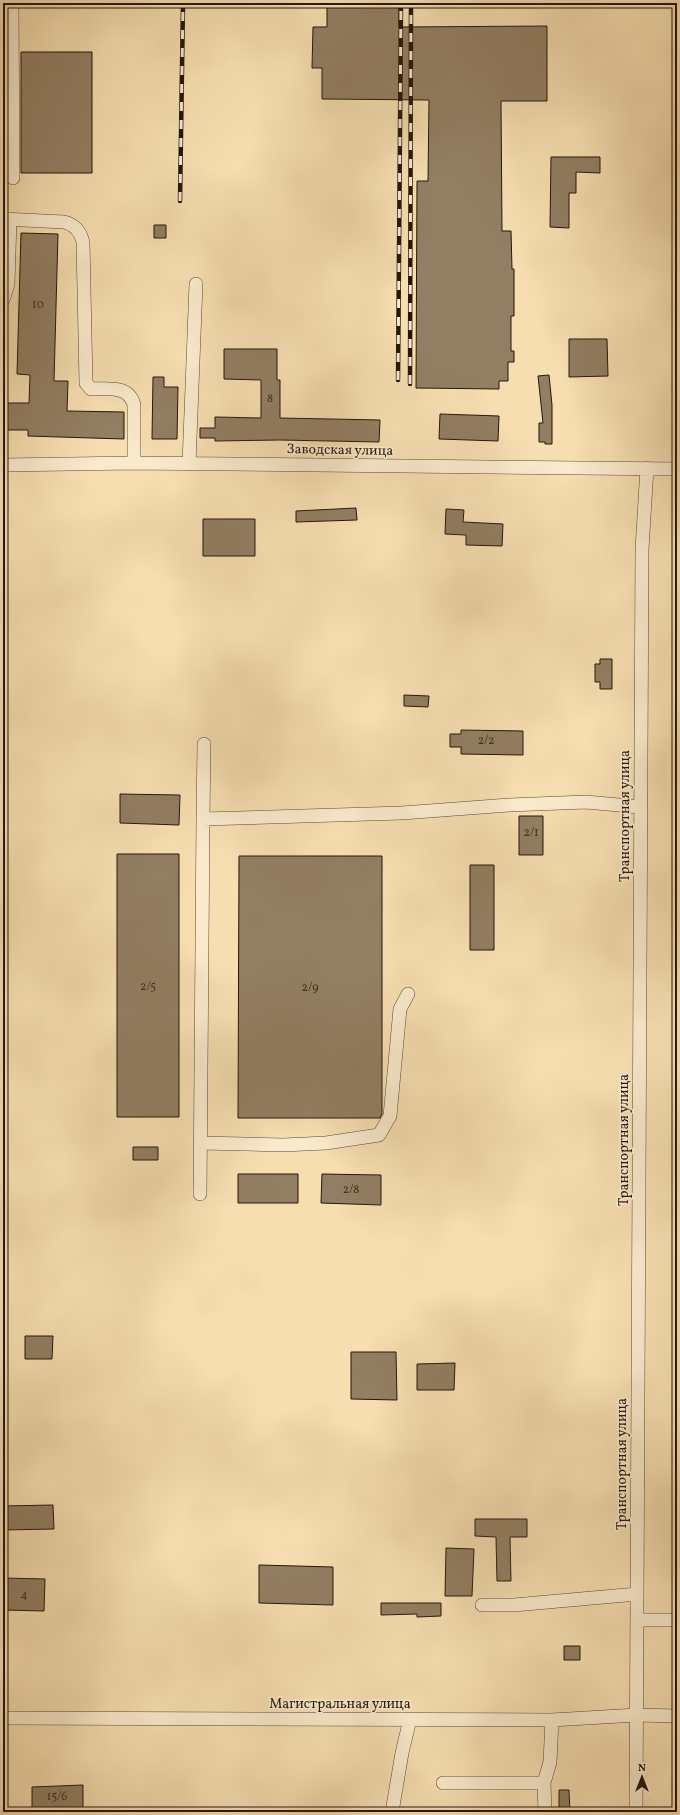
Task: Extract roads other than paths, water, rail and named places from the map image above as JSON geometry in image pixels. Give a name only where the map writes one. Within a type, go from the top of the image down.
[{"type":"street","points":[[12,3],[13,178]]},
{"type":"street","points":[[3,300],[8,284],[6,219],[64,222],[72,224],[77,229],[83,242],[86,383],[91,389],[123,390],[133,399],[134,463]]},
{"type":"street","points":[[189,464],[196,284]]},
{"type":"street","name":"Заводская улица","points":[[3,465],[134,463],[677,468]]},
{"type":"street","name":"Транспортная улица","points":[[636,1812],[642,549],[647,468]]},
{"type":"street","points":[[200,1194],[204,744]]},
{"type":"street","points":[[203,819],[402,813],[509,805],[586,802],[640,807]]},
{"type":"street","points":[[201,1143],[304,1144],[326,1143],[379,1135],[390,1116],[400,1009],[408,994]]},
{"type":"street","points":[[482,1604],[514,1604],[637,1594]]},
{"type":"street","points":[[637,1620],[677,1620]]},
{"type":"street","name":"Магистральная улица","points":[[3,1718],[552,1720],[637,1715],[677,1716]]},
{"type":"street","points":[[392,1812],[402,1752],[410,1719]]},
{"type":"street","points":[[544,1812],[544,1783],[550,1762],[552,1720]]},
{"type":"street","points":[[443,1783],[544,1783]]},
{"type":"railway","points":[[180,201],[183,3]]},
{"type":"railway","points":[[398,380],[401,3]]},
{"type":"railway","points":[[410,384],[411,3]]}]
